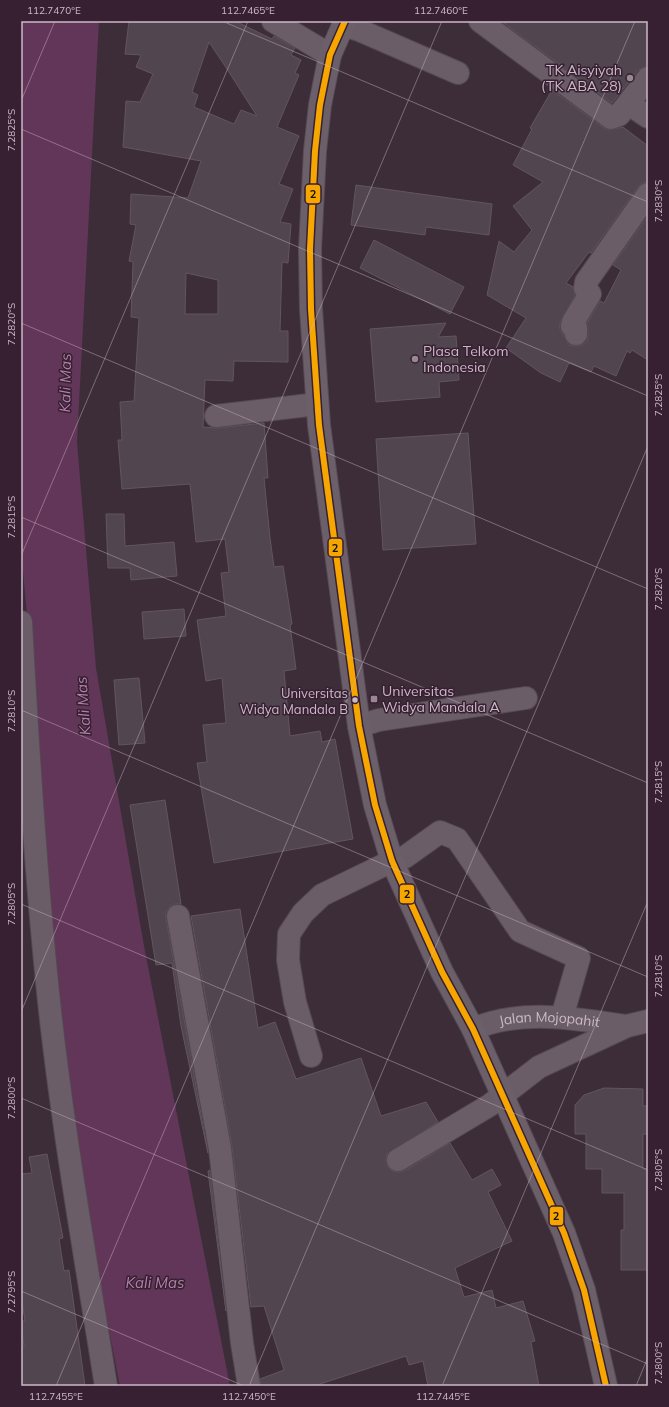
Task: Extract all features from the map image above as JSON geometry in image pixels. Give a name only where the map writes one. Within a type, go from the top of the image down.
[{"type":"main road","points":[[344,23],[330,55],[322,92],[315,152],[310,249],[311,309],[317,404],[359,726],[375,805],[392,861],[442,972],[473,1028],[564,1233],[584,1290],[606,1386]]},
{"type":"street","points":[[273,21],[330,55]]},
{"type":"street","points":[[480,21],[605,116],[615,118],[629,104],[648,78]]},
{"type":"street","points":[[344,23],[458,73]]},
{"type":"street","points":[[629,104],[648,117]]},
{"type":"street","points":[[576,334],[576,328],[572,326],[572,322],[590,294],[585,288],[586,282],[648,194]]},
{"type":"street","points":[[216,416],[317,404]]},
{"type":"street","points":[[21,622],[31,797],[50,1012],[70,1160],[106,1386]]},
{"type":"street","points":[[359,726],[379,720],[526,698]]},
{"type":"street","points":[[312,1056],[295,1002],[288,960],[289,934],[303,913],[322,895],[392,861],[405,857],[440,832],[457,839],[520,931],[578,958],[562,1018]]},
{"type":"street","points":[[178,916],[220,1149],[242,1343],[249,1386]]},
{"type":"street","name":"Jalan Mojopahit","points":[[473,1028],[491,1021],[518,1016],[562,1018],[627,1026]]},
{"type":"street","name":"Jalan Mojopahit","points":[[398,1160],[490,1105],[539,1068],[627,1026],[648,1021]]},
{"type":"water","name":"Kali Mas","points":[[21,21],[99,21],[77,442],[96,668],[144,946],[230,1386],[120,1386],[97,1269],[67,1081],[34,776],[28,627],[21,549]]},
{"type":"building","points":[[129,21],[235,21],[272,39],[274,36],[295,48],[291,55],[301,60],[295,73],[299,75],[277,127],[299,136],[279,184],[293,189],[280,222],[291,224],[288,263],[282,262],[280,331],[288,331],[288,362],[234,361],[233,381],[205,380],[203,427],[217,428],[264,423],[268,478],[264,478],[270,538],[274,567],[283,566],[292,624],[290,625],[296,669],[284,671],[290,736],[320,731],[322,742],[335,739],[353,839],[214,863],[197,763],[207,762],[203,725],[226,723],[222,678],[206,681],[197,620],[226,616],[221,573],[229,572],[225,539],[196,542],[190,484],[122,489],[118,440],[122,440],[120,402],[134,401],[139,318],[131,317],[133,262],[129,261],[136,225],[130,224],[131,194],[188,198],[201,161],[123,147],[126,101],[140,102],[153,74],[136,67],[141,55],[125,54]],"holes":[[[209,42],[227,69],[257,116],[241,110],[234,124],[194,107],[198,95],[192,92]],[[186,273],[218,280],[218,314],[185,314]]]},
{"type":"building","points":[[501,21],[648,21],[648,66],[638,70],[612,103]]},
{"type":"building","points":[[552,90],[604,128],[610,130],[623,127],[648,146],[648,182],[642,183],[638,187],[591,253],[589,252],[566,283],[573,287],[575,295],[560,323],[560,329],[569,345],[582,345],[587,341],[587,323],[600,301],[604,303],[621,270],[613,265],[648,216],[648,360],[632,350],[630,353],[627,351],[616,376],[594,366],[591,372],[569,363],[560,382],[541,373],[506,348],[526,318],[487,295],[499,241],[514,252],[532,230],[513,206],[543,182],[513,165],[532,129],[530,128]]},
{"type":"building","points":[[356,185],[492,204],[489,235],[426,227],[425,235],[351,225]]},
{"type":"building","points":[[374,240],[464,287],[450,314],[360,268]]},
{"type":"building","name":"Plasa Telkom Indonesia","points":[[446,323],[438,337],[456,336],[459,380],[439,382],[440,397],[376,402],[370,329]]},
{"type":"building","points":[[468,433],[476,544],[383,550],[376,439]]},
{"type":"building","points":[[106,514],[124,514],[125,546],[174,542],[177,576],[131,580],[130,568],[108,568]]},
{"type":"building","points":[[184,609],[186,636],[144,639],[142,612]]},
{"type":"building","points":[[139,678],[145,743],[119,745],[114,680]]},
{"type":"building","points":[[165,800],[181,904],[175,904],[170,907],[166,912],[166,918],[208,1153],[181,1026],[172,963],[156,965],[130,805]]},
{"type":"building","points":[[240,909],[258,1028],[275,1022],[296,1079],[361,1058],[381,1116],[426,1102],[438,1122],[387,1154],[386,1161],[388,1167],[392,1171],[404,1171],[450,1143],[472,1180],[492,1169],[501,1185],[488,1192],[512,1241],[455,1268],[464,1297],[492,1290],[496,1308],[523,1301],[535,1341],[531,1342],[539,1386],[428,1386],[423,1361],[409,1365],[406,1356],[314,1386],[261,1386],[260,1379],[284,1370],[264,1306],[251,1307],[232,1147],[191,916]]},
{"type":"building","points":[[604,1088],[643,1089],[643,1106],[648,1106],[648,1134],[643,1134],[643,1169],[648,1169],[648,1270],[621,1270],[621,1230],[624,1230],[624,1193],[602,1193],[602,1169],[586,1169],[586,1134],[575,1134],[575,1105],[584,1095]]},
{"type":"building","points":[[47,1154],[63,1238],[59,1239],[64,1271],[69,1270],[85,1386],[21,1386],[21,1347],[24,1347],[21,1321],[25,1321],[21,1295],[21,1174],[32,1173],[29,1157]]},
{"type":"building","points":[[210,1170],[226,1311],[208,1171]]},
{"type":"transit line","name":"2","points":[[345,21],[330,55],[320,105],[315,151],[310,249],[311,309],[319,425],[359,726],[375,805],[392,861],[442,972],[473,1029],[564,1233],[584,1290],[606,1386]]},
{"type":"place","name":"TK Aisyiyah (TK ABA 28)","points":[[630,78]]},
{"type":"place","name":"Plasa Telkom Indonesia","points":[[415,359]]},
{"type":"place","name":"Universitas Widya Mandala A","points":[[374,699]]},
{"type":"place","name":"Universitas Widya Mandala B","points":[[355,700]]}]
